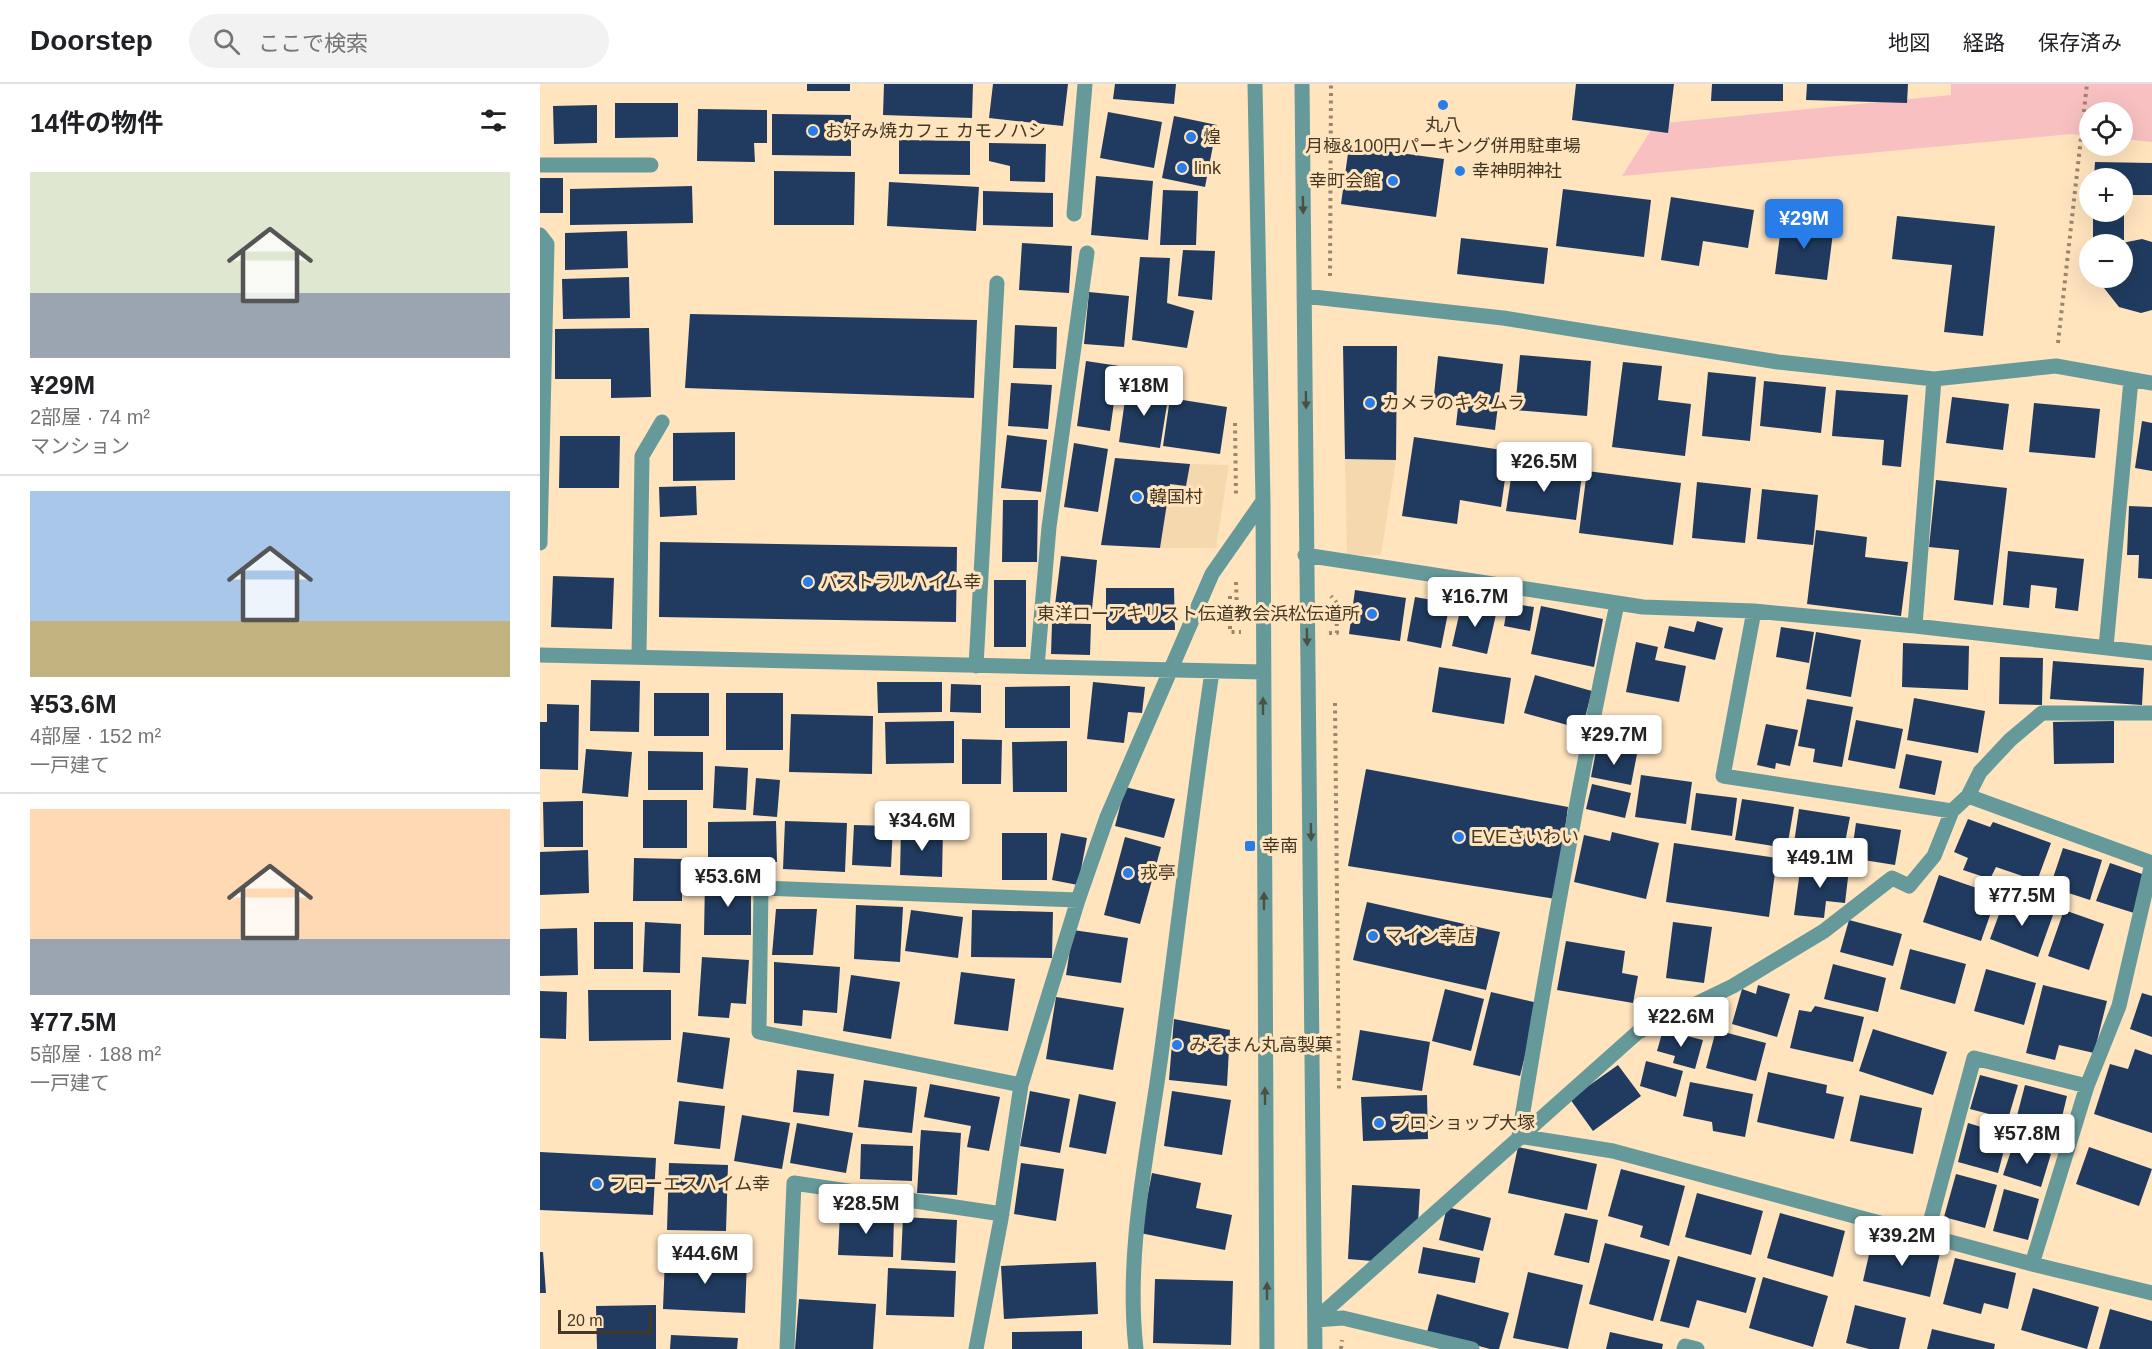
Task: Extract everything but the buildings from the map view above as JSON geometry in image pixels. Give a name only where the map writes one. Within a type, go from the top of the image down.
[{"type":"street","points":[[1074,214],[1085,84]]},
{"type":"street","points":[[1255,84],[1263,501],[1267,1349]]},
{"type":"street","points":[[1302,84],[1305,555],[1315,1349]]},
{"type":"street","points":[[540,165],[651,165]]},
{"type":"street","points":[[540,235],[547,244],[540,543]]},
{"type":"street","points":[[1037,666],[1049,527],[1087,254]]},
{"type":"street","points":[[975,666],[997,283]]},
{"type":"street","points":[[1304,296],[1503,318],[1778,362],[1934,379],[2056,366],[2152,382]]},
{"type":"street","points":[[1915,626],[1934,379]]},
{"type":"street","points":[[2106,647],[2131,380]]},
{"type":"street","points":[[639,656],[642,456],[662,422]]},
{"type":"street","points":[[976,1349],[1002,1214],[1021,1086],[1078,900],[1107,817],[1212,574],[1263,501]]},
{"type":"street","points":[[1305,555],[1617,604],[1754,611],[1915,626],[2152,653]]},
{"type":"street","points":[[1519,1136],[1560,889],[1617,604]]},
{"type":"street","points":[[1754,611],[1723,776],[1952,812]]},
{"type":"street","points":[[540,656],[639,656],[1263,672]]},
{"type":"street","points":[[1136,1349],[1133,1317],[1140,1183],[1155,1095],[1212,672]]},
{"type":"street","points":[[1315,1320],[1638,1032],[1733,986],[1814,938],[1892,878],[1909,886],[1934,856],[1952,812],[1968,796],[1980,772],[2010,740],[2042,713],[2152,712]]},
{"type":"street","points":[[1968,796],[2152,863],[2119,1006],[2087,1086],[2032,1264]]},
{"type":"street","points":[[1021,1086],[759,1032],[761,888],[1078,900]]},
{"type":"street","points":[[1927,1234],[1974,1058],[2087,1086]]},
{"type":"street","points":[[1519,1136],[1613,1152],[1927,1234],[2032,1264],[2152,1293]]},
{"type":"street","points":[[787,1349],[794,1183],[1002,1214]]},
{"type":"street","points":[[1315,1320],[1343,1318],[1472,1349]]},
{"type":"street","points":[[1684,1349],[1685,1346],[1697,1349]]},
{"type":"path","points":[[1330,299],[1331,84]]},
{"type":"path","points":[[2056,366],[2087,84]]},
{"type":"path","points":[[1230,632],[1230,595],[1236,590]]},
{"type":"path","points":[[1336,602],[1337,633]]},
{"type":"shaded area","points":[[1951,84],[2152,84],[2152,142],[2133,140],[2133,102],[2079,102],[2079,135],[1622,176],[1655,124],[1951,95]]},
{"type":"shaded area","points":[[1345,459],[1396,460],[1381,555],[1347,555]]},
{"type":"shaded area","points":[[1190,464],[1229,465],[1216,548],[1160,548],[1170,484],[1186,486]]},
{"type":"place","name":"丸八 月極&100円パーキング併用駐車場","points":[[1443,105]]},
{"type":"place","name":"お好み焼カフェ カモノハシ","points":[[813,131]]},
{"type":"place","name":"煌","points":[[1191,137]]},
{"type":"place","name":"link","points":[[1182,168]]},
{"type":"place","name":"幸神明神社","points":[[1460,171]]},
{"type":"place","name":"幸町会館","points":[[1393,181]]},
{"type":"place","name":"カメラのキタムラ","points":[[1370,403]]},
{"type":"place","name":"韓国村","points":[[1137,497]]},
{"type":"place","name":"パストラルハイム幸","points":[[808,582]]},
{"type":"place","name":"東洋ローアキリスト伝道教会浜松伝道所","points":[[1372,614]]},
{"type":"place","name":"EVEさいわい","points":[[1459,837]]},
{"type":"place","name":"幸南","points":[[1250,846]]},
{"type":"place","name":"戎亭","points":[[1128,873]]},
{"type":"place","name":"マイン幸店","points":[[1373,936]]},
{"type":"place","name":"みそまん丸高製菓","points":[[1177,1045]]},
{"type":"place","name":"プロショップ大塚","points":[[1379,1123]]},
{"type":"place","name":"フローエスハイム幸","points":[[597,1184]]}]
